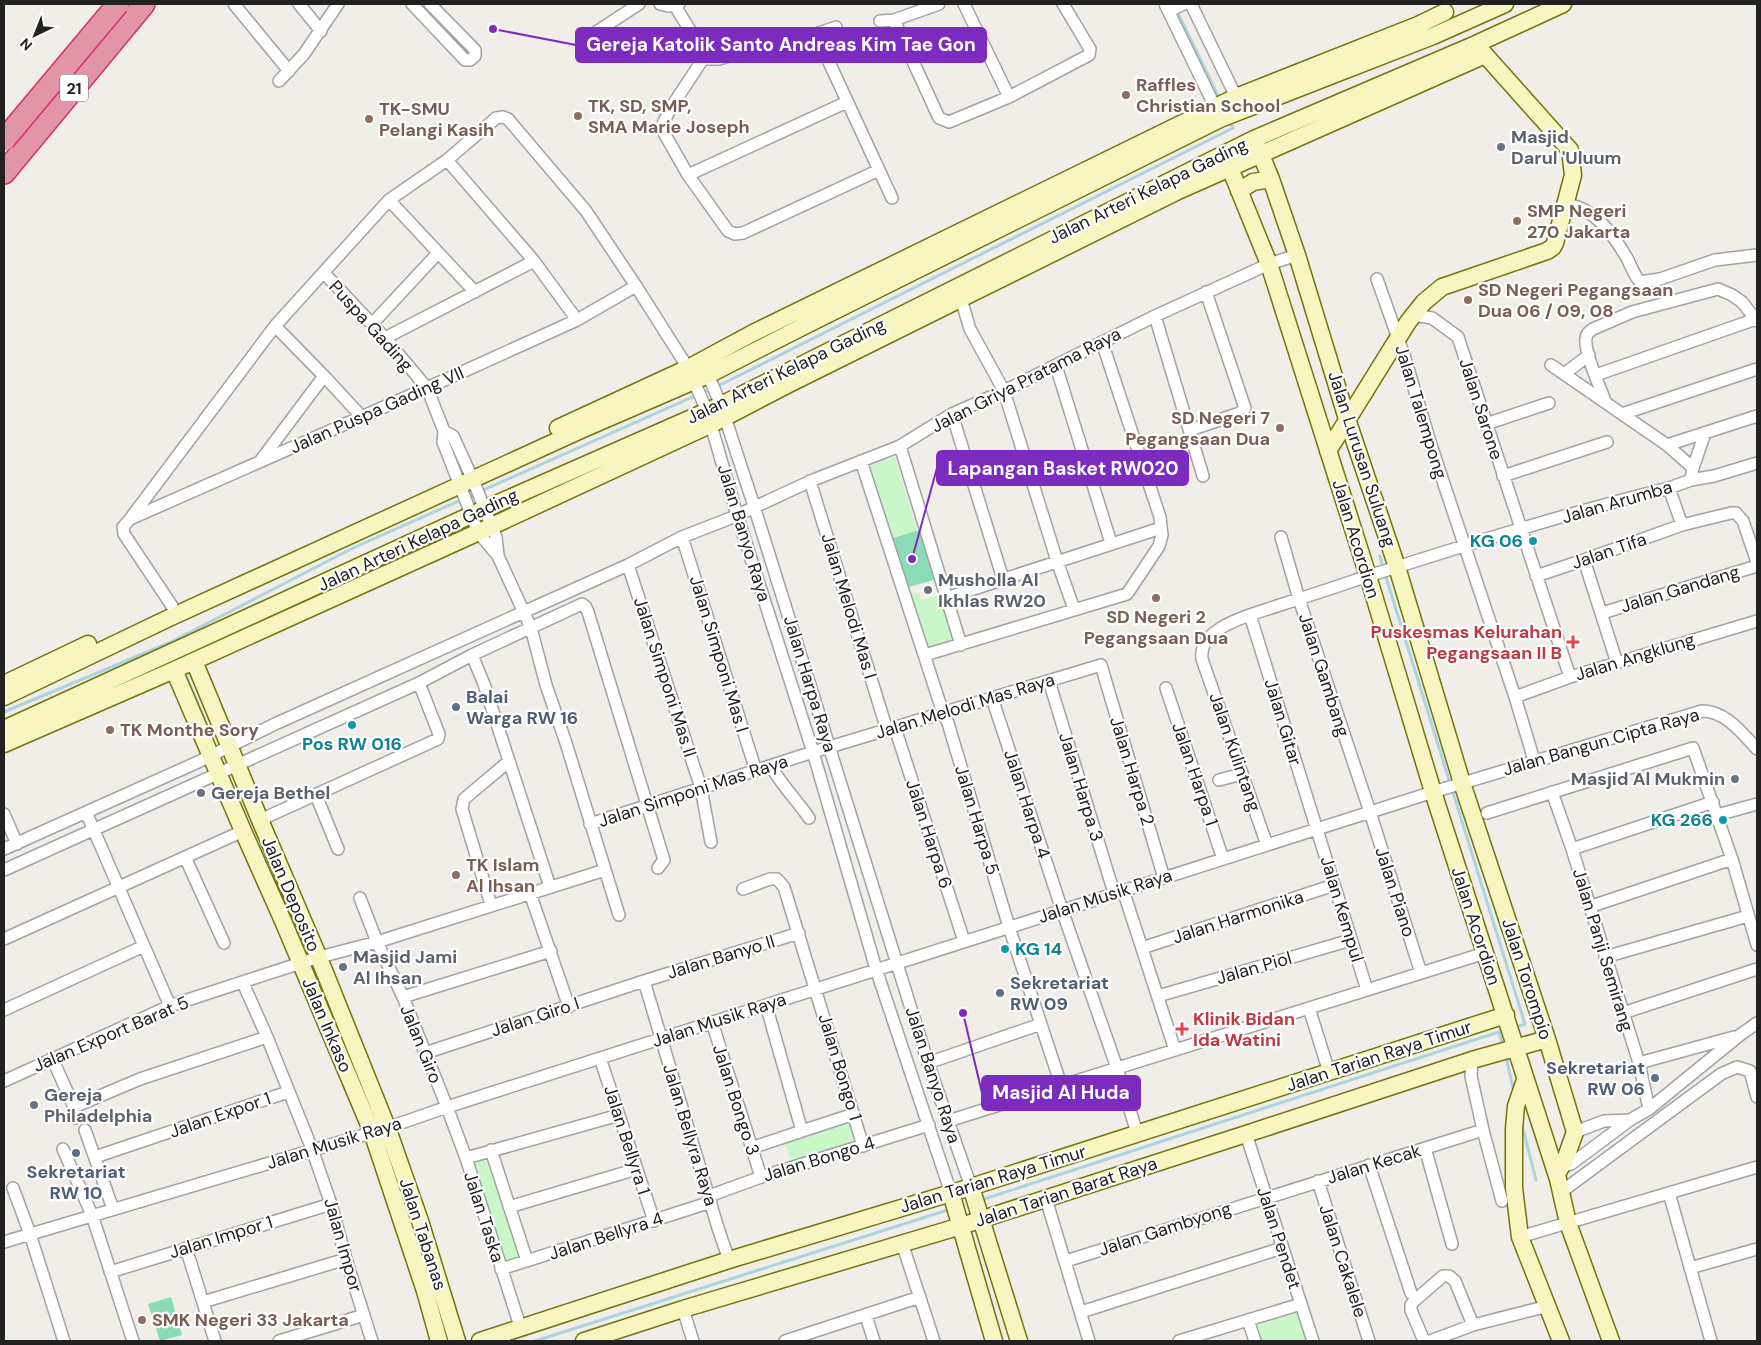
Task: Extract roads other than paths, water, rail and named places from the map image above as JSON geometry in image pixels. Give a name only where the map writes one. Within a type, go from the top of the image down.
[{"type":"highway","name":"21","points":[[4,142],[117,4]]},
{"type":"highway","name":"21","points":[[4,173],[144,4]]},
{"type":"street","points":[[234,4],[289,70]]},
{"type":"street","points":[[299,4],[321,31]]},
{"type":"street","points":[[279,81],[321,31],[338,4]]},
{"type":"street","points":[[412,4],[465,60],[473,58],[475,50],[430,4]]},
{"type":"street","points":[[590,36],[639,4]]},
{"type":"street","points":[[660,4],[668,6],[677,5],[698,43],[702,59],[670,109],[662,126],[664,133],[688,175],[728,231],[735,234],[743,233],[879,170]]},
{"type":"street","points":[[880,21],[894,20],[938,4]]},
{"type":"street","points":[[964,4],[1009,97]]},
{"type":"street","points":[[894,20],[939,118],[949,122],[1009,97],[1089,55],[1090,49],[1063,4]]},
{"type":"street","points":[[1190,4],[1227,109]]},
{"type":"street","name":"Jalan Arteri Kelapa Gading","points":[[1227,109],[1458,25],[1505,4]]},
{"type":"street","name":"Jalan Arteri Kelapa Gading","points":[[786,379],[1174,185],[1257,146],[1481,49],[1563,4]]},
{"type":"street","points":[[1173,7],[1227,109]]},
{"type":"street","points":[[1441,8],[1458,25]]},
{"type":"street","name":"Jalan Arteri Kelapa Gading","points":[[4,684],[172,606],[465,481],[700,376],[802,318],[1227,109],[1418,25],[1441,8]]},
{"type":"street","points":[[702,59],[719,59],[762,45],[816,34],[836,27]]},
{"type":"street","points":[[816,34],[892,198]]},
{"type":"street","points":[[1328,451],[1398,338],[1424,302],[1442,287],[1553,247],[1555,243],[1573,174],[1570,150],[1481,49]]},
{"type":"street","points":[[688,175],[848,102]]},
{"type":"street","points":[[172,606],[124,534],[123,527],[275,326],[388,200],[447,160],[496,118],[503,116],[508,119],[586,211],[700,376],[714,409]]},
{"type":"street","name":"Jalan Arteri Kelapa Gading","points":[[4,729],[176,651],[476,507],[786,379],[961,299],[1174,185],[1230,168],[1257,146]]},
{"type":"street","name":"Jalan Lurusan Suluang","points":[[1257,146],[1271,179],[1297,255],[1460,783]]},
{"type":"street","points":[[447,160],[534,261],[577,320]]},
{"type":"street","name":"Jalan Acordion","points":[[1230,168],[1269,264],[1328,451],[1372,574],[1484,953],[1507,1019]]},
{"type":"street","points":[[1239,191],[1253,182],[1271,179]]},
{"type":"street","points":[[388,200],[475,292]]},
{"type":"street","points":[[1566,204],[1583,209],[1612,234],[1642,282],[1660,279],[1715,260],[1757,255]]},
{"type":"street","points":[[372,324],[438,253]]},
{"type":"street","name":"Jalan Griya Pratama Raya","points":[[4,849],[87,814],[220,752],[275,724],[628,565],[682,537],[810,481],[900,446],[952,414],[1056,366],[1155,316],[1269,264],[1297,255]]},
{"type":"street","points":[[385,338],[534,261]]},
{"type":"street","name":"Puspa Gading","points":[[324,273],[385,338],[426,388],[444,431],[443,442],[465,481],[485,529],[496,537],[498,556],[531,628],[546,685],[566,743],[590,824]]},
{"type":"street","name":"Jalan Talempong","points":[[1376,279],[1398,338],[1463,547],[1534,760]]},
{"type":"street","name":"Jalan Puspa Gading VII","points":[[130,519],[577,320],[636,286]]},
{"type":"street","points":[[1596,375],[1757,320],[1742,302],[1732,294],[1718,289],[1632,312],[1593,329],[1588,332],[1586,340],[1589,355],[1596,375],[1606,401]]},
{"type":"street","points":[[1190,430],[1240,413],[1245,408],[1206,292]]},
{"type":"street","points":[[961,299],[970,329],[1004,391],[1057,561],[1074,609]]},
{"type":"street","name":"Jalan Sarone","points":[[1414,315],[1432,318],[1458,337],[1570,677]]},
{"type":"street","points":[[1155,316],[1203,476]]},
{"type":"street","points":[[275,326],[360,416]]},
{"type":"street","points":[[925,655],[1127,594],[1159,546],[1162,535],[1160,517],[1102,342]]},
{"type":"street","points":[[1564,374],[1589,355]]},
{"type":"street","name":"Jalan Arumba","points":[[1202,660],[1201,651],[1208,638],[1226,625],[1250,614],[1372,574],[1521,529],[1669,488],[1692,474],[1668,445],[1551,364]]},
{"type":"street","points":[[1056,366],[1111,543]]},
{"type":"street","points":[[1622,414],[1757,369]]},
{"type":"street","points":[[259,462],[324,376]]},
{"type":"street","points":[[700,376],[714,409]]},
{"type":"street","points":[[1486,424],[1549,403]]},
{"type":"street","name":"Jalan Arteri Kelapa Gading","points":[[4,744],[183,666],[485,529],[714,409]]},
{"type":"street","name":"Jalan Harpa Raya","points":[[714,409],[754,506],[823,749],[897,963]]},
{"type":"street","name":"Jalan Banyo Raya","points":[[714,409],[737,514],[823,749],[876,969],[952,1196]]},
{"type":"street","points":[[952,414],[1003,580]]},
{"type":"street","points":[[1668,445],[1757,416]]},
{"type":"street","points":[[1705,433],[1692,474],[1714,476],[1757,463]]},
{"type":"street","points":[[1503,476],[1607,442]]},
{"type":"street","points":[[900,446],[961,645]]},
{"type":"street","name":"Jalan Harpa 5","points":[[860,461],[943,714],[948,723],[1009,927],[1061,1086]]},
{"type":"street","name":"Jalan Arteri Kelapa Gading","points":[[4,697],[169,618],[465,481]]},
{"type":"street","name":"Jalan Melodi Mas I","points":[[810,481],[891,729]]},
{"type":"street","points":[[1669,488],[1682,525]]},
{"type":"street","name":"Jalan Tifa","points":[[1536,576],[1682,525],[1736,513],[1743,521],[1757,564]]},
{"type":"street","points":[[946,598],[1161,528]]},
{"type":"street","name":"Jalan Simponi Mas I","points":[[682,537],[756,771]]},
{"type":"street","name":"Jalan Gambang","points":[[1281,537],[1299,599],[1370,812]]},
{"type":"street","name":"Jalan Gandang","points":[[1584,560],[1617,663]]},
{"type":"street","name":"Jalan Gandang","points":[[1602,613],[1757,564]]},
{"type":"street","name":"Jalan Simponi Mas II","points":[[628,565],[701,788],[711,842]]},
{"type":"street","points":[[4,870],[419,683],[472,655],[574,606],[582,604],[585,606],[648,806],[661,864]]},
{"type":"street","name":"Jalan Gitar","points":[[1250,614],[1317,829]]},
{"type":"street","name":"Jalan Angklung","points":[[1514,697],[1570,677],[1757,621]]},
{"type":"street","points":[[472,655],[484,684],[550,887]]},
{"type":"street","name":"Jalan Kulintang","points":[[1202,660],[1267,844]]},
{"type":"street","name":"Jalan Melodi Mas Raya","points":[[823,749],[1100,665]]},
{"type":"street","name":"Jalan Harpa 2","points":[[1100,665],[1164,878]]},
{"type":"street","points":[[183,666],[220,752]]},
{"type":"street","name":"Jalan Harpa 3","points":[[1049,681],[1119,892],[1142,948],[1175,1050]]},
{"type":"street","points":[[260,820],[438,739],[439,734],[419,683]]},
{"type":"street","name":"Jalan Harpa 1","points":[[1166,688],[1223,859]]},
{"type":"street","name":"Jalan Harpa 4","points":[[992,698],[1062,910],[1117,1068],[1137,1133]]},
{"type":"street","name":"Jalan Bangun Cipta Raya","points":[[1435,791],[1702,711],[1712,711],[1721,715],[1757,750]]},
{"type":"street","name":"Jalan Harpa 6","points":[[891,729],[964,941]]},
{"type":"street","points":[[1487,813],[1693,748],[1732,859],[1757,945]]},
{"type":"street","name":"Jalan Simponi Mas Raya","points":[[619,915],[590,824],[823,749]]},
{"type":"street","name":"Jalan Deposito","points":[[220,752],[227,769],[260,820],[287,904],[310,960]]},
{"type":"street","points":[[508,762],[464,799],[462,804],[491,906],[605,870]]},
{"type":"street","points":[[771,766],[778,779],[809,818]]},
{"type":"street","points":[[227,769],[243,832],[287,904]]},
{"type":"street","points":[[1219,780],[1242,774]]},
{"type":"street","name":"Jalan Torompio","points":[[1460,783],[1547,1039],[1575,1132]]},
{"type":"street","name":"Jalan Musik Raya","points":[[4,1242],[380,1130],[447,1106],[1435,791]]},
{"type":"street","name":"Jalan Panji Semirang","points":[[1552,792],[1572,849],[1639,1063],[1649,1109]]},
{"type":"street","points":[[316,795],[338,849]]},
{"type":"street","points":[[1572,849],[1713,802]]},
{"type":"street","points":[[1717,815],[1757,804]]},
{"type":"street","name":"Jalan Piano","points":[[1370,812],[1421,973]]},
{"type":"street","points":[[4,814],[17,844]]},
{"type":"street","points":[[87,814],[170,1006]]},
{"type":"street","name":"Jalan Kempul","points":[[1317,829],[1367,990]]},
{"type":"street","points":[[4,939],[243,832]]},
{"type":"street","points":[[185,857],[224,943]]},
{"type":"street","points":[[1589,907],[1732,859]]},
{"type":"street","name":"Jalan Bongo 1","points":[[743,889],[770,879],[777,879],[784,887],[863,1146]]},
{"type":"street","name":"Jalan Harmonika","points":[[1142,948],[1334,885]]},
{"type":"street","points":[[530,893],[569,1006]]},
{"type":"street","name":"Jalan Giro","points":[[360,898],[447,1106]]},
{"type":"street","name":"Jalan Export Barat 5","points":[[4,1081],[170,1006],[310,960],[377,942],[491,906]]},
{"type":"street","points":[[1605,957],[1748,916]]},
{"type":"street","name":"Jalan Banyo II","points":[[644,981],[799,934]]},
{"type":"street","name":"Jalan Piol","points":[[1158,996],[1351,940]]},
{"type":"street","points":[[4,1010],[144,946]]},
{"type":"street","points":[[403,997],[551,951]]},
{"type":"street","points":[[948,1121],[1484,953]]},
{"type":"street","name":"Jalan Inkaso","points":[[310,960],[380,1130]]},
{"type":"street","name":"Jalan Banyo Raya","points":[[897,963],[928,1063],[972,1189]]},
{"type":"street","points":[[1623,1013],[1757,969]]},
{"type":"street","name":"Jalan Giro I","points":[[425,1053],[644,981]]},
{"type":"street","name":"Jalan Bellyra Raya","points":[[644,981],[660,1039],[729,1260]]},
{"type":"street","name":"Jalan Impor","points":[[243,983],[267,1037],[332,1204],[346,1259],[372,1341]]},
{"type":"street","points":[[766,1005],[802,1131]]},
{"type":"street","points":[[1309,1008],[1329,1072]]},
{"type":"street","name":"Jalan Torompio","points":[[1507,1019],[1509,1048],[1520,1093],[1557,1169],[1568,1223],[1611,1341]]},
{"type":"street","name":"Jalan Tarian Raya Timur","points":[[480,1341],[729,1260],[952,1196],[1137,1133],[1329,1072],[1507,1019]]},
{"type":"street","name":"Jalan Bongo 3","points":[[712,1022],[761,1177]]},
{"type":"street","points":[[1557,1169],[1571,1164],[1630,1120],[1649,1109],[1757,1023]]},
{"type":"street","points":[[928,1063],[1041,1024]]},
{"type":"street","points":[[1639,1063],[1740,1035]]},
{"type":"street","points":[[52,1058],[75,1112],[140,1079],[267,1037]]},
{"type":"street","name":"Jalan Tarian Barat Raya","points":[[584,1341],[902,1243],[981,1216],[1046,1199],[1509,1048],[1547,1039]]},
{"type":"street","name":"Jalan Bellyra 1","points":[[600,1058],[654,1221]]},
{"type":"street","points":[[1472,1060],[1471,1076],[1482,1130],[1502,1201]]},
{"type":"street","points":[[1561,1192],[1721,1074],[1737,1067],[1750,1070],[1757,1097]]},
{"type":"street","name":"Jalan Expor 1","points":[[95,1157],[288,1092]]},
{"type":"street","points":[[1520,1093],[1514,1188],[1520,1237],[1561,1341]]},
{"type":"street","name":"Jalan Taska","points":[[447,1106],[466,1158],[521,1329]]},
{"type":"street","points":[[751,1148],[854,1114]]},
{"type":"street","points":[[466,1158],[619,1115]]},
{"type":"street","points":[[1557,1169],[1575,1132],[1604,1121],[1630,1120]]},
{"type":"street","name":"Jalan Bongo 4","points":[[710,1199],[761,1177],[929,1125]]},
{"type":"street","points":[[85,1130],[114,1209]]},
{"type":"street","points":[[380,1130],[439,1341]]},
{"type":"street","name":"Jalan Tabanas","points":[[380,1130],[420,1221],[458,1341]]},
{"type":"street","name":"Jalan Kecak","points":[[1265,1197],[1482,1130]]},
{"type":"street","name":"Jalan Pendet","points":[[1246,1134],[1313,1341]]},
{"type":"street","points":[[1425,1148],[1452,1244]]},
{"type":"street","points":[[63,1149],[92,1216],[133,1341]]},
{"type":"street","points":[[491,1150],[526,1261]]},
{"type":"street","points":[[1369,1165],[1411,1293]]},
{"type":"street","points":[[1520,1237],[1757,1166]]},
{"type":"street","points":[[509,1207],[637,1169]]},
{"type":"street","name":"Jalan Cakalele","points":[[1318,1181],[1368,1341]]},
{"type":"street","points":[[13,1188],[30,1234],[64,1341]]},
{"type":"street","points":[[972,1189],[1020,1341]]},
{"type":"street","points":[[1669,1193],[1711,1341]]},
{"type":"street","points":[[952,1196],[994,1341]]},
{"type":"street","name":"Jalan Gambyong","points":[[1066,1261],[1265,1197]]},
{"type":"street","name":"Jalan Bellyra 4","points":[[501,1269],[654,1221],[710,1199]]},
{"type":"street","points":[[1046,1199],[1089,1341]]},
{"type":"street","name":"Jalan Impor 1","points":[[110,1272],[332,1204]]},
{"type":"street","points":[[902,1243],[934,1341]]},
{"type":"street","points":[[186,1248],[215,1341]]},
{"type":"street","points":[[1081,1312],[1282,1248]]},
{"type":"street","points":[[1690,1268],[1757,1249]]},
{"type":"street","points":[[203,1302],[346,1259]]},
{"type":"street","points":[[1424,1341],[1411,1310],[1411,1305],[1443,1276],[1449,1276],[1455,1281],[1474,1325]]},
{"type":"street","points":[[785,1341],[813,1337],[920,1297]]},
{"type":"street","points":[[1179,1341],[1194,1339],[1301,1304]]},
{"type":"street","points":[[1430,1341],[1474,1325],[1548,1306]]},
{"type":"street","points":[[683,1309],[693,1341]]},
{"type":"street","points":[[279,1341],[364,1315]]},
{"type":"street","points":[[866,1316],[874,1341]]},
{"type":"street","points":[[1248,1320],[1255,1341]]},
{"type":"waterway","points":[[1177,11],[1220,100]]},
{"type":"waterway","points":[[4,712],[171,642],[353,548],[724,383],[1233,128],[1230,122]]},
{"type":"waterway","points":[[1380,556],[1383,568]]},
{"type":"waterway","points":[[1385,574],[1525,1024],[1514,1028]]},
{"type":"waterway","points":[[184,671],[204,718]]},
{"type":"waterway","points":[[257,843],[272,872],[283,902]]},
{"type":"waterway","points":[[981,1200],[1505,1030]]},
{"type":"waterway","points":[[1499,1032],[1503,1046]]},
{"type":"waterway","points":[[1506,1057],[1514,1092]]},
{"type":"waterway","points":[[1522,1125],[1536,1180]]},
{"type":"waterway","points":[[404,1199],[428,1274]]},
{"type":"waterway","points":[[535,1341],[951,1209]]},
{"type":"place","name":"Gereja Katolik Santo Andreas Kim Tae Gon","points":[[493,29]]},
{"type":"place","name":"Raffles Christian School","points":[[1126,95]]},
{"type":"place","name":"TK, SD, SMP, SMA Marie Joseph","points":[[578,116]]},
{"type":"place","name":"TK-SMU Pelangi Kasih","points":[[369,119]]},
{"type":"place","name":"Masjid Darul 'Uluum","points":[[1501,147]]},
{"type":"place","name":"SMP Negeri 270 Jakarta","points":[[1517,221]]},
{"type":"place","name":"SD Negeri Pegangsaan Dua 06 / 09, 08","points":[[1468,300]]},
{"type":"place","name":"SD Negeri 7 Pegangsaan Dua","points":[[1280,428]]},
{"type":"place","name":"KG 06","points":[[1533,541]]},
{"type":"place","name":"Lapangan Basket RW020","points":[[912,559]]},
{"type":"place","name":"Musholla Al Ikhlas RW20","points":[[928,590]]},
{"type":"place","name":"SD Negeri 2 Pegangsaan Dua","points":[[1156,598]]},
{"type":"place","name":"Puskesmas Kelurahan Pegangsaan II B","points":[[1573,642]]},
{"type":"place","name":"Balai Warga RW 16","points":[[456,707]]},
{"type":"place","name":"Pos RW 016","points":[[352,725]]},
{"type":"place","name":"TK Monthe Sory","points":[[110,730]]},
{"type":"place","name":"Masjid Al Mukmin","points":[[1735,779]]},
{"type":"place","name":"Gereja Bethel","points":[[201,793]]},
{"type":"place","name":"KG 266","points":[[1723,820]]},
{"type":"place","name":"TK Islam Al Ihsan","points":[[456,875]]},
{"type":"place","name":"KG 14","points":[[1005,949]]},
{"type":"place","name":"Masjid Jami Al Ihsan","points":[[343,967]]},
{"type":"place","name":"Sekretariat RW 09","points":[[1000,993]]},
{"type":"place","name":"Masjid Al Huda","points":[[963,1013]]},
{"type":"place","name":"Klinik Bidan Ida Watini","points":[[1182,1029]]},
{"type":"place","name":"Sekretariat RW 06","points":[[1655,1078]]},
{"type":"place","name":"Gereja Philadelphia","points":[[34,1105]]},
{"type":"place","name":"Sekretariat RW 10","points":[[76,1153]]},
{"type":"place","name":"SMK Negeri 33 Jakarta","points":[[142,1320]]}]
